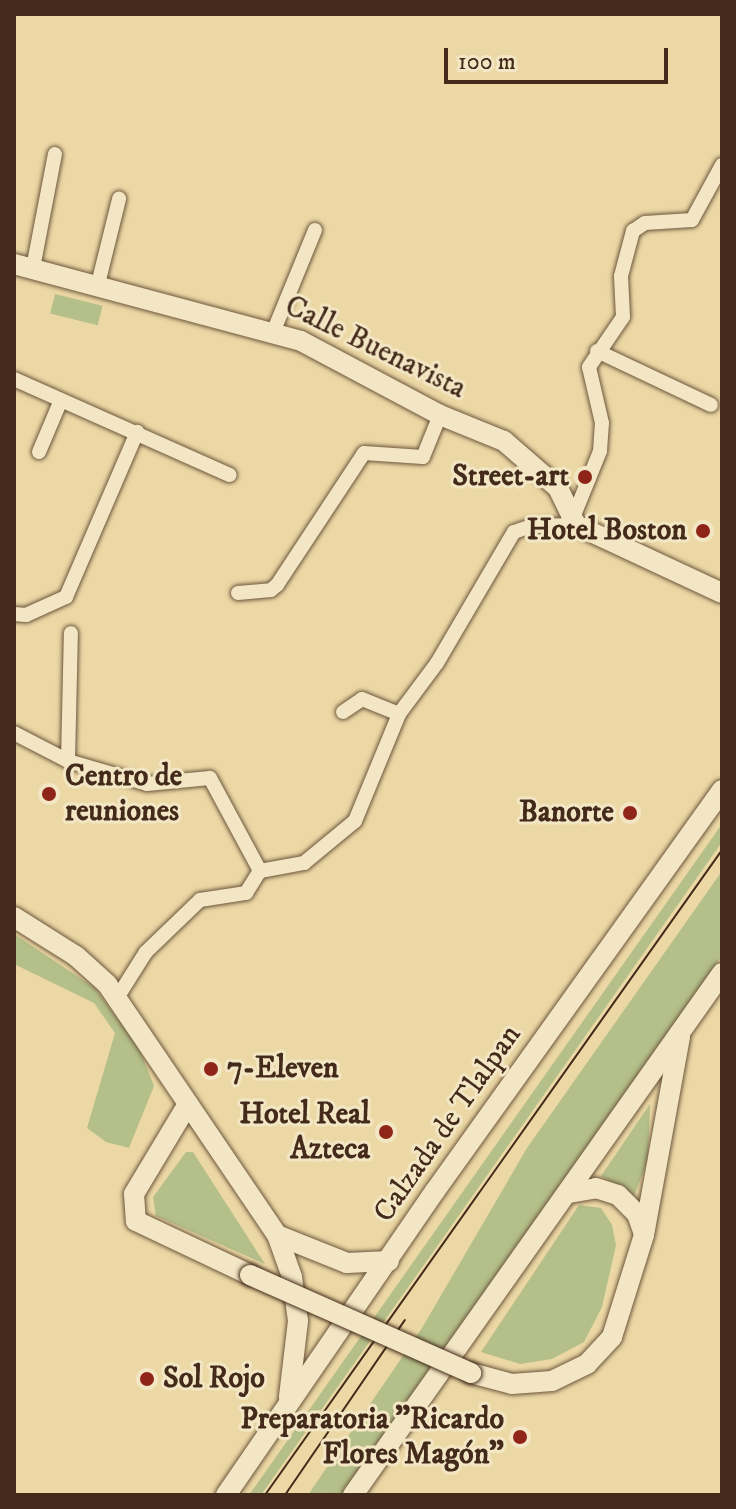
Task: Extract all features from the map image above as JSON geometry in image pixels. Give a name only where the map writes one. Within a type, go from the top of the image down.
[{"type":"main road","name":"Calle Buenavista","points":[[23,266],[274,330],[440,415],[504,441],[525,456],[575,519]]},
{"type":"main road","points":[[575,519],[722,593]]},
{"type":"main road","name":"Calzada de Tlalpan","points":[[226,1495],[722,790]]},
{"type":"main road","points":[[14,917],[76,956],[117,998],[277,1235],[292,1277],[298,1321],[297,1360],[284,1413]]},
{"type":"main road","points":[[353,1495],[722,973]]},
{"type":"main road","points":[[188,1104],[134,1194],[136,1221],[471,1373],[526,1385],[565,1377],[587,1364],[618,1327],[644,1235],[681,1032]]},
{"type":"main road","points":[[569,1193],[596,1188],[618,1195],[637,1214],[644,1235]]},
{"type":"main road","points":[[277,1235],[347,1263],[389,1261]]},
{"type":"street","points":[[23,266],[55,154]]},
{"type":"street","points":[[117,998],[146,952],[200,900],[246,893],[260,871],[304,863],[355,821],[399,714],[437,663],[514,532],[575,519],[600,451],[602,423],[589,367],[623,317],[621,276],[633,231],[645,223],[692,220],[720,174]]},
{"type":"street","points":[[98,284],[119,199]]},
{"type":"street","points":[[274,330],[315,230]]},
{"type":"street","points":[[597,351],[711,405]]},
{"type":"street","points":[[14,379],[230,475]]},
{"type":"street","points":[[39,452],[61,400]]},
{"type":"street","points":[[238,593],[271,590],[277,585],[364,453],[423,457],[440,415]]},
{"type":"street","points":[[14,614],[26,615],[66,597],[137,432]]},
{"type":"street","points":[[68,761],[71,633]]},
{"type":"street","points":[[343,712],[362,699],[399,714]]},
{"type":"street","points":[[14,733],[68,761],[147,784],[210,778],[222,791],[260,871]]},
{"type":"green space","points":[[55,294],[103,306],[98,325],[50,313]]},
{"type":"green space","points":[[722,824],[722,842],[426,1262],[261,1495],[249,1495]]},
{"type":"green space","points":[[722,871],[722,956],[342,1495],[308,1495],[422,1328],[527,1148]]},
{"type":"green space","points":[[14,934],[95,988],[139,1048],[154,1086],[129,1148],[106,1142],[87,1128],[115,1033],[94,1003],[14,964]]},
{"type":"green space","points":[[650,1104],[648,1160],[634,1196],[601,1176]]},
{"type":"green space","points":[[186,1152],[193,1152],[265,1264],[156,1216],[153,1197]]},
{"type":"green space","points":[[579,1205],[601,1208],[612,1225],[616,1245],[602,1307],[584,1342],[552,1359],[520,1364],[481,1352]]},
{"type":"tram line","points":[[265,1495],[722,850]]},
{"type":"tram line","points":[[285,1495],[405,1320]]},
{"type":"place","name":"Street-art","points":[[585,477]]},
{"type":"place","name":"Hotel Boston","points":[[703,531]]},
{"type":"place","name":"Centro de reuniones","points":[[49,794]]},
{"type":"place","name":"Banorte","points":[[630,813]]},
{"type":"place","name":"7-Eleven","points":[[211,1069]]},
{"type":"place","name":"Hotel Real Azteca","points":[[386,1132]]},
{"type":"place","name":"Sol Rojo","points":[[147,1379]]},
{"type":"place","name":"Preparatoria \"Ricardo Flores Magón\"","points":[[520,1437]]}]
